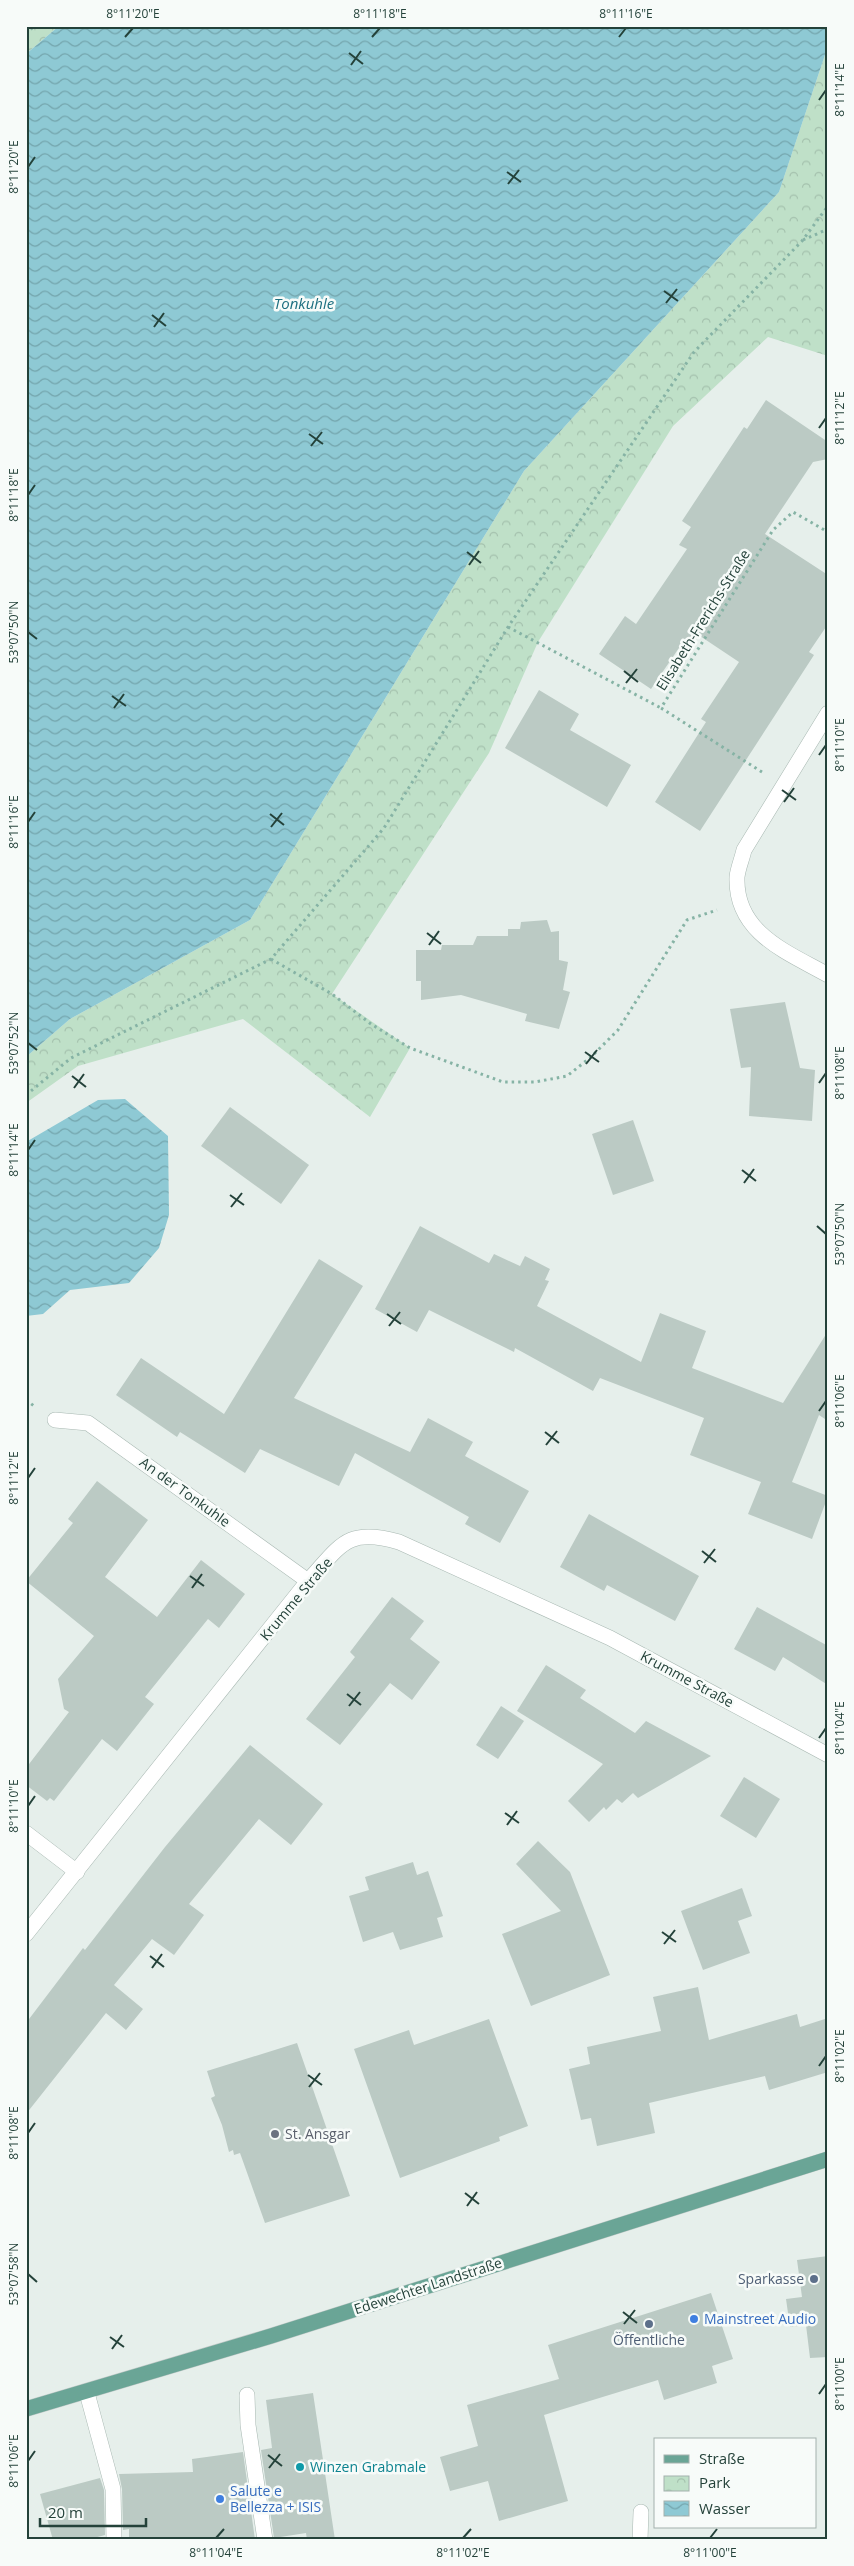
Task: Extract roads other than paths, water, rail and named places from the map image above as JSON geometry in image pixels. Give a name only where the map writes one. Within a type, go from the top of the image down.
[{"type":"main road","name":"Edewechter Landstraße","points":[[26,2409],[87,2392],[828,2159]]},
{"type":"street","points":[[828,713],[744,850],[737,876],[739,903],[751,924],[768,941],[828,975]]},
{"type":"street","name":"An der Tonkuhle","points":[[55,1420],[88,1423],[308,1581]]},
{"type":"street","name":"Krumme Straße","points":[[26,1934],[308,1581],[338,1548],[358,1536],[379,1536],[399,1542],[610,1638],[828,1755]]},
{"type":"street","points":[[26,1833],[77,1872]]},
{"type":"street","points":[[87,2392],[113,2489],[114,2540]]},
{"type":"street","points":[[247,2395],[248,2425],[265,2540]]},
{"type":"street","points":[[640,2540],[641,2512]]},
{"type":"water","name":"Tonkuhle","points":[[59,26],[828,26],[828,46],[779,192],[524,471],[250,920],[70,1019],[26,1057],[26,54]]},
{"type":"water","points":[[125,1099],[168,1136],[169,1215],[159,1248],[129,1283],[70,1290],[43,1314],[26,1316],[26,1142],[98,1100]]},
{"type":"place","name":"St. Ansgar","points":[[275,2134]]},
{"type":"place","name":"Sparkasse","points":[[814,2279]]},
{"type":"place","name":"Mainstreet Audio","points":[[694,2319]]},
{"type":"place","name":"Öffentliche","points":[[649,2324]]},
{"type":"place","name":"Winzen Grabmale","points":[[300,2467]]},
{"type":"place","name":"Salute e Bellezza + ISIS","points":[[220,2499]]}]
